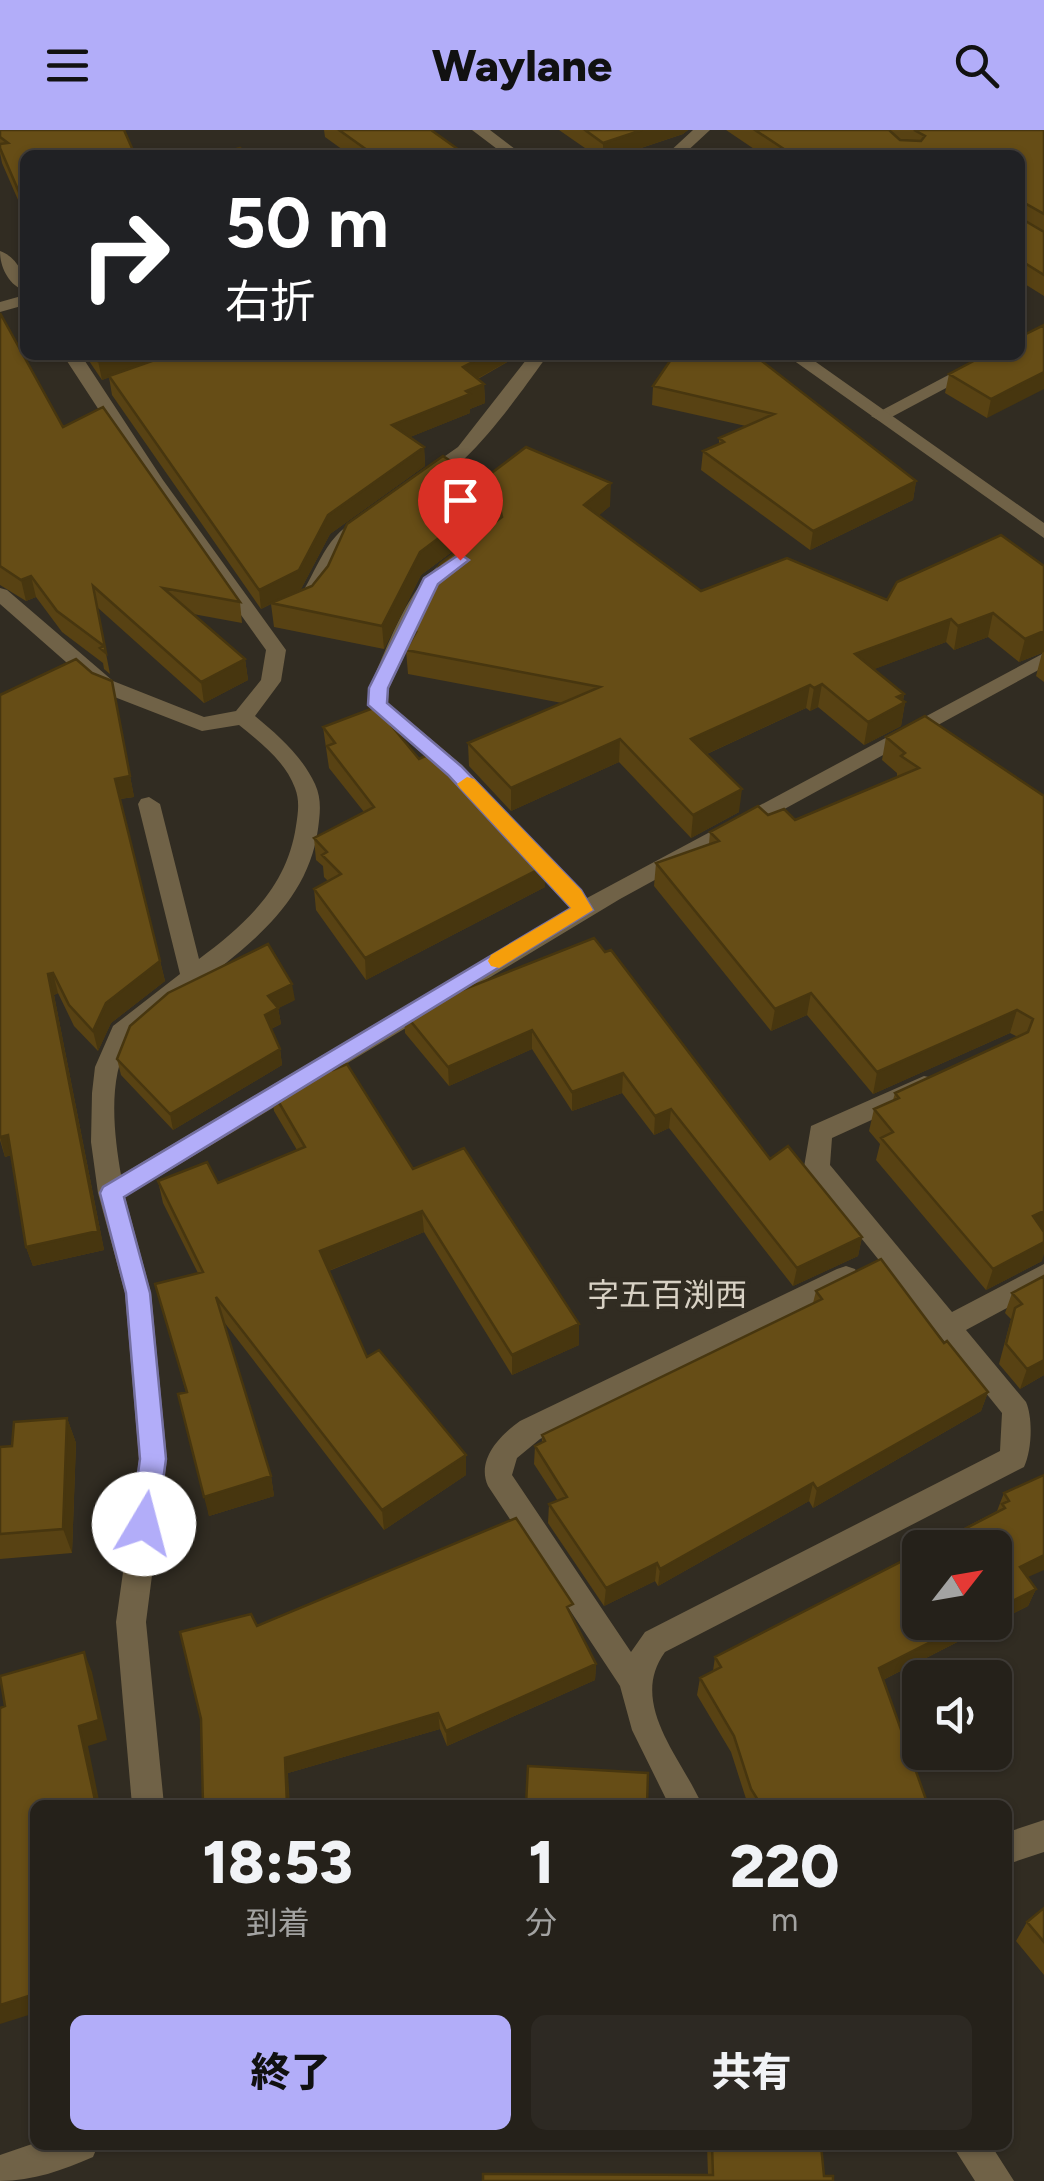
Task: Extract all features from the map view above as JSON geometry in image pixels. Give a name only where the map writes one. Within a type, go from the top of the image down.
[{"type":"street","points":[[480,130],[507,150]]},
{"type":"street","points":[[680,150],[702,130]]},
{"type":"street","points":[[0,256],[20,280]]},
{"type":"street","points":[[0,594],[106,686],[202,724],[243,717],[271,681],[276,650],[270,617],[154,482],[104,388],[77,360]]},
{"type":"street","points":[[411,490],[464,450],[535,360]]},
{"type":"street","points":[[802,360],[1044,532]]},
{"type":"street","points":[[880,416],[990,360]]},
{"type":"street","points":[[270,617],[309,599],[321,583],[327,558],[340,541],[382,510]]},
{"type":"street","points":[[475,548],[430,582],[378,688],[378,705],[454,770],[574,895],[583,910]]},
{"type":"street","points":[[111,1193],[583,910],[1044,659]]},
{"type":"street","points":[[148,1800],[131,1622],[153,1459],[138,1293],[111,1193],[103,1117],[112,1052],[121,1032],[228,953],[282,896],[304,849],[309,829],[305,785],[292,762],[243,717]]},
{"type":"street","points":[[150,804],[192,976]]},
{"type":"street","points":[[684,1800],[636,1702],[635,1683],[643,1657],[655,1642],[1014,1458],[1016,1410],[816,1167],[820,1133],[942,1077]]},
{"type":"street","points":[[635,1683],[498,1477],[500,1457],[508,1444],[530,1430],[890,1256]]},
{"type":"street","points":[[948,1328],[1044,1276]]},
{"type":"street","points":[[1012,1847],[1044,1836]]},
{"type":"street","points":[[0,2172],[65,2150]]},
{"type":"street","points":[[973,2150],[997,2181]]},
{"type":"building","points":[[0,130],[124,130],[133,150],[20,150],[20,194],[0,148],[0,144],[8,143],[0,137]]},
{"type":"building","points":[[339,130],[431,130],[459,150],[367,150]]},
{"type":"building","points":[[585,130],[642,130],[603,143]]},
{"type":"building","points":[[755,130],[889,130],[900,140],[921,141],[925,136],[914,130],[1044,130],[1044,214],[1025,203],[1025,150],[785,150]]},
{"type":"building","points":[[1025,221],[1044,232],[1044,275],[1025,263]]},
{"type":"building","points":[[0,313],[20,349],[20,360],[26,360],[63,427],[103,407],[240,602],[163,588],[245,659],[201,682],[93,586],[106,653],[100,648],[104,646],[57,611],[31,576],[21,580],[0,566]]},
{"type":"building","points":[[1044,325],[1044,372],[991,399],[949,374],[976,360],[1025,360],[1025,334]]},
{"type":"building","points":[[155,360],[476,360],[463,367],[484,384],[466,391],[470,394],[392,425],[424,447],[328,515],[299,570],[259,590],[109,376]]},
{"type":"building","points":[[671,360],[760,360],[916,481],[813,531],[703,451],[724,442],[719,438],[774,414],[653,386]]},
{"type":"building","points":[[526,447],[611,483],[584,505],[701,591],[787,558],[887,600],[897,582],[1001,535],[1044,566],[1044,631],[1025,639],[993,613],[958,626],[951,619],[855,654],[904,694],[897,697],[905,702],[868,722],[822,684],[814,688],[810,685],[691,739],[742,789],[693,815],[620,739],[511,788],[468,743],[600,687],[406,650],[416,632],[408,631],[440,564],[502,517],[500,508],[480,507],[420,552],[382,626],[271,603],[312,586],[328,566],[347,524],[443,456],[481,481]]},
{"type":"building","points":[[76,659],[92,673],[112,681],[130,776],[115,779],[160,961],[106,1003],[93,1031],[69,1005],[53,973],[48,974],[98,1231],[26,1247],[8,1135],[0,1137],[0,695]]},
{"type":"building","points":[[376,707],[419,759],[432,753],[438,758],[443,756],[485,801],[481,803],[545,866],[365,958],[314,889],[341,874],[322,855],[327,852],[314,838],[374,807],[327,746],[335,743],[323,727]]},
{"type":"building","points":[[925,716],[1044,796],[1044,1211],[1033,1216],[1044,1232],[1044,1242],[993,1269],[881,1138],[893,1132],[874,1109],[899,1098],[895,1093],[1028,1032],[1033,1019],[1017,1010],[877,1072],[811,993],[775,1009],[656,863],[719,841],[710,832],[758,806],[768,815],[784,809],[795,820],[919,768],[901,756],[905,753],[886,737]]},
{"type":"building","points":[[594,938],[605,952],[611,950],[770,1159],[788,1146],[862,1237],[797,1268],[671,1109],[655,1116],[623,1073],[572,1092],[532,1030],[448,1067],[404,1013]]},
{"type":"building","points":[[268,944],[292,984],[268,996],[278,1008],[265,1015],[280,1049],[170,1114],[117,1059],[130,1026],[168,993]]},
{"type":"building","points":[[323,1058],[333,1070],[347,1064],[413,1169],[464,1148],[579,1324],[512,1355],[422,1211],[320,1251],[367,1357],[379,1350],[466,1455],[382,1510],[216,1297],[271,1476],[204,1497],[178,1394],[187,1392],[155,1284],[203,1272],[158,1181],[207,1162],[218,1183],[305,1147],[271,1089]]},
{"type":"building","points":[[881,1259],[944,1343],[947,1341],[988,1392],[817,1489],[813,1483],[660,1569],[657,1563],[606,1588],[549,1504],[567,1497],[535,1446],[545,1441],[542,1435],[822,1299],[816,1291]]},
{"type":"building","points":[[1044,1276],[1044,1360],[1027,1369],[1006,1344],[1015,1308],[1022,1304],[1012,1293]]},
{"type":"building","points":[[67,1418],[63,1529],[0,1534],[0,1447],[12,1446],[14,1422]]},
{"type":"building","points":[[1044,1475],[1044,1555],[1020,1567],[1036,1589],[1012,1601],[1012,1530],[963,1530],[1005,1508],[1002,1504],[1009,1501],[1004,1493]]},
{"type":"building","points":[[516,1518],[573,1604],[567,1607],[596,1664],[446,1731],[438,1713],[285,1758],[287,1800],[203,1800],[201,1719],[180,1632],[251,1614],[257,1626]]},
{"type":"building","points":[[902,1561],[902,1640],[934,1640],[879,1668],[902,1732],[902,1770],[915,1770],[926,1800],[758,1800],[734,1736],[700,1678],[721,1667],[715,1657]]},
{"type":"building","points":[[84,1652],[99,1720],[79,1726],[95,1800],[30,1800],[30,1996],[0,2005],[0,1708],[5,1706],[0,1676]]},
{"type":"building","points":[[528,1766],[648,1773],[647,1800],[526,1800]]},
{"type":"building","points":[[1044,1908],[1044,1942],[1027,1922]]},
{"type":"building","points":[[712,2150],[821,2150],[824,2176],[833,2176],[833,2181],[483,2181],[483,2174],[713,2175]]},
{"type":"slow traffic","points":[[467,784],[574,895],[583,910],[499,961]]},
{"type":"district","name":"字五百渕西","points":[[667,1295]]},
{"type":"route","points":[[144,1524],[153,1459],[138,1293],[111,1193],[583,910],[574,895],[454,770],[379,709],[378,688],[430,582],[460,560]]}]
